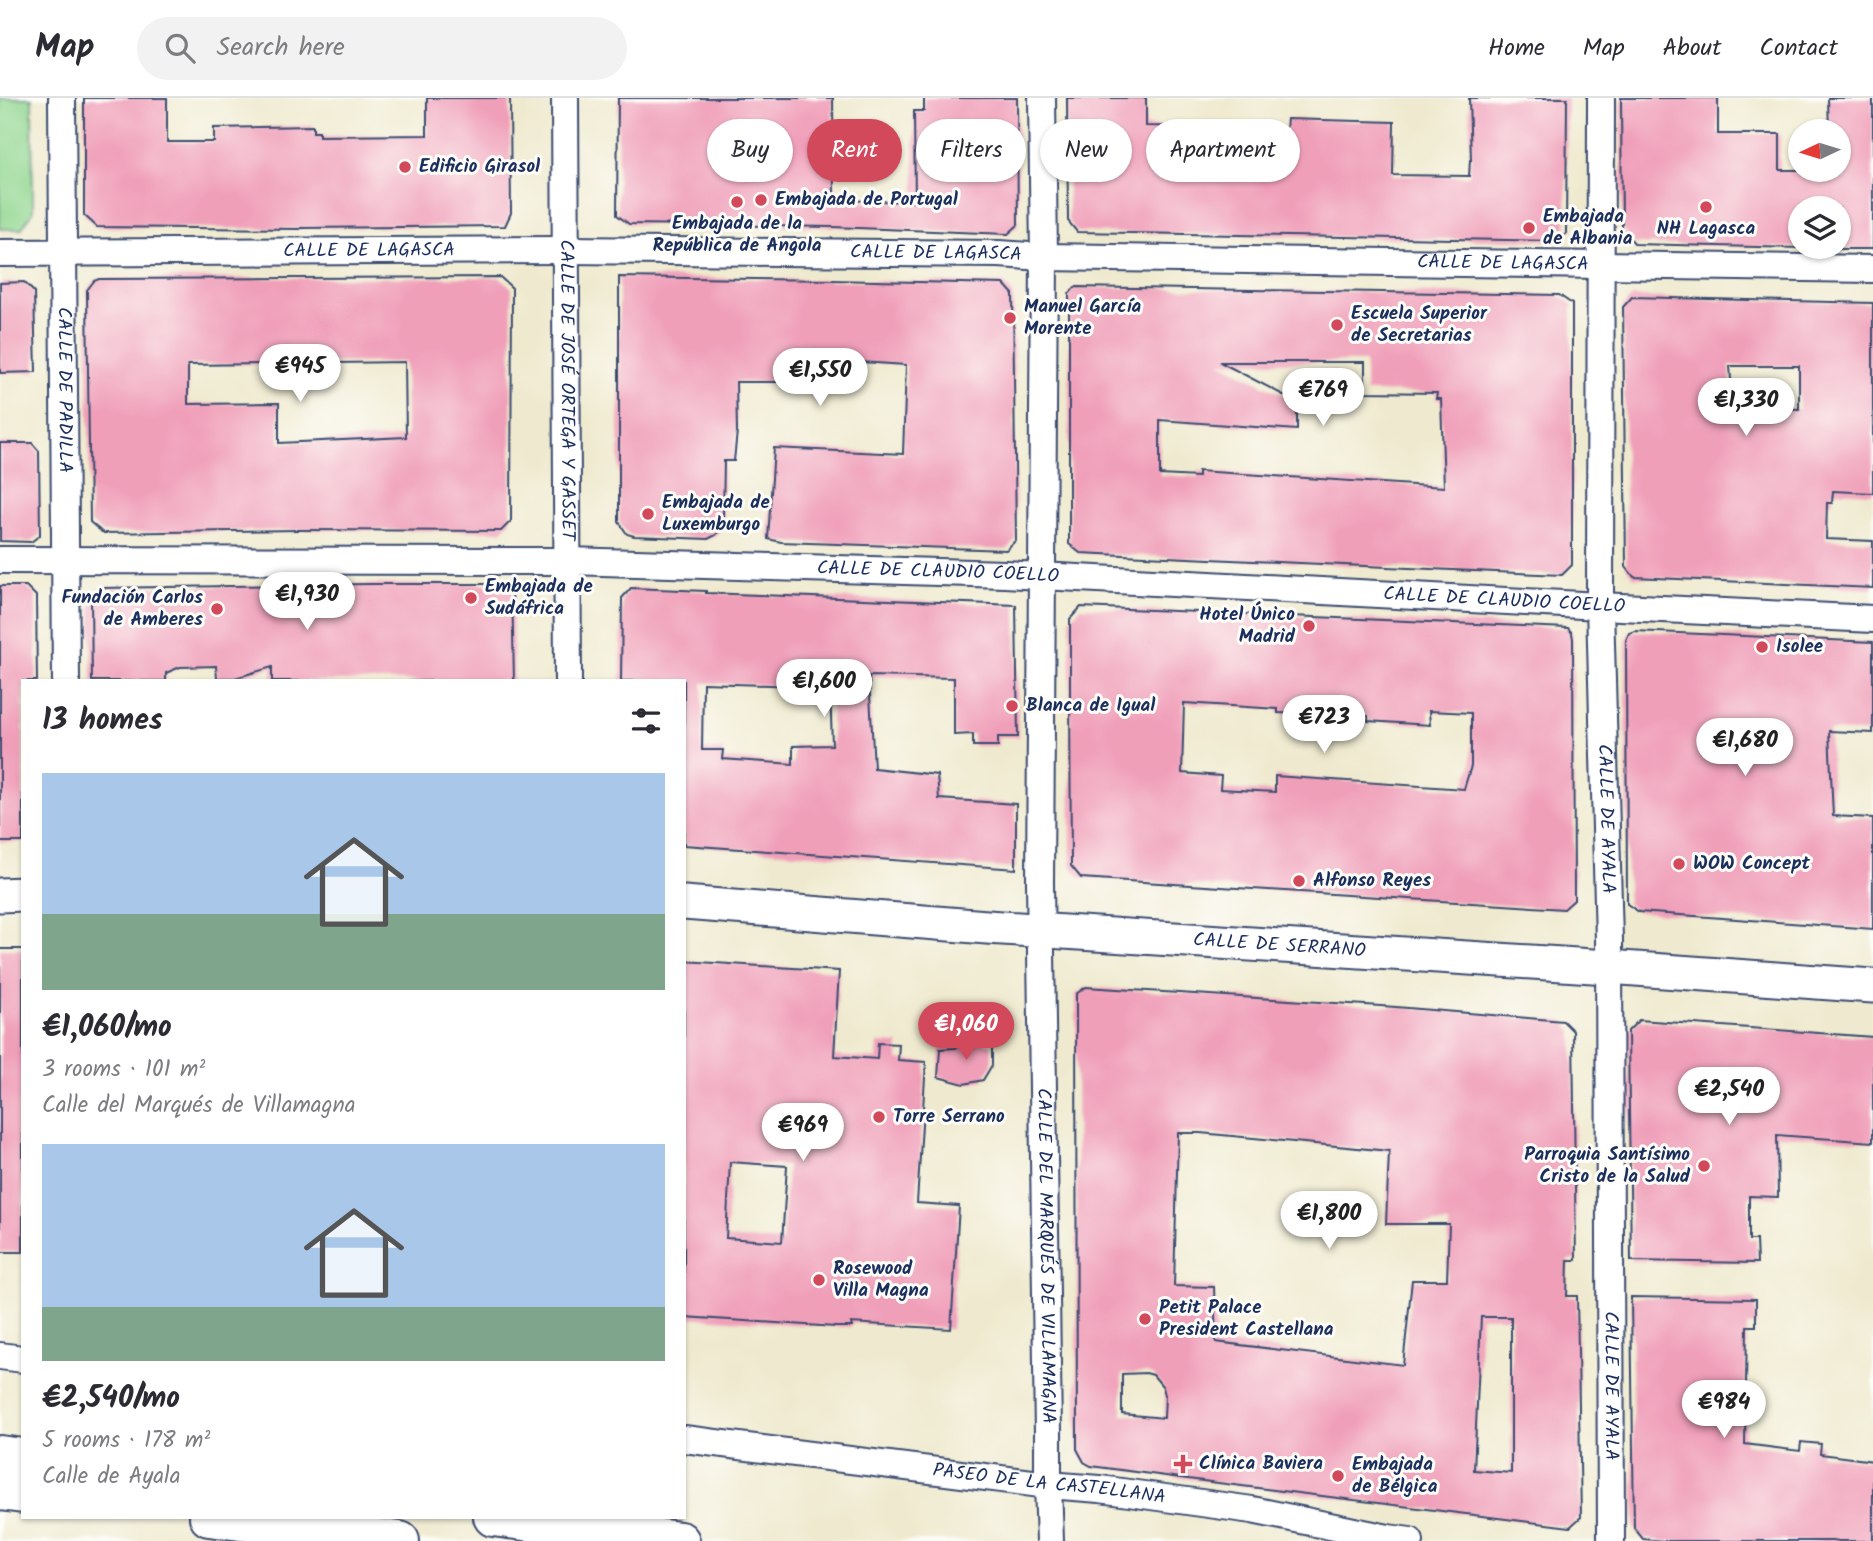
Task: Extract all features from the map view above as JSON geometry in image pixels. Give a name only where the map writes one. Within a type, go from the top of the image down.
[{"type":"highway","points":[[0,1455],[21,1458]]},
{"type":"highway","points":[[0,1491],[21,1494]]},
{"type":"highway","points":[[225,1519],[400,1541]]},
{"type":"highway","points":[[506,1519],[680,1541]]},
{"type":"main road","points":[[0,895],[21,894]]},
{"type":"main road","name":"CALLE DE SERRANO","points":[[686,903],[987,927],[1873,986]]},
{"type":"street","name":"CALLE DE PADILLA","points":[[62,98],[66,679]]},
{"type":"street","name":"CALLE DE JOSÉ ORTEGA Y GASSET","points":[[565,98],[568,679]]},
{"type":"street","name":"CALLE DEL MARQUÉS DE VILLAMAGNA","points":[[1042,98],[1044,257],[1041,930],[1050,1541]]},
{"type":"street","name":"CALLE DE AYALA","points":[[1601,98],[1600,606],[1608,967],[1611,1541]]},
{"type":"street","name":"CALLE DE LAGASCA","points":[[0,253],[566,250],[999,254],[1044,257],[1873,269]]},
{"type":"street","name":"CALLE DE CLAUDIO COELLO","points":[[0,560],[568,561],[1006,573],[1873,619]]},
{"type":"street","points":[[0,1356],[21,1359]]},
{"type":"street","name":"PASEO DE LA CASTELLANA","points":[[686,1438],[1252,1510],[1410,1541]]},
{"type":"green space","points":[[0,98],[32,98],[33,212],[21,229],[0,229]]},
{"type":"building","points":[[84,98],[167,98],[167,142],[214,142],[214,128],[313,126],[313,132],[319,132],[319,136],[427,135],[427,98],[510,98],[511,213],[505,226],[300,229],[97,227],[84,215]]},
{"type":"building","points":[[618,98],[833,98],[833,119],[807,119],[807,182],[834,182],[834,200],[915,202],[914,111],[924,111],[924,98],[1017,98],[1017,119],[916,119],[916,182],[1018,182],[1018,225],[1008,234],[833,227],[629,224],[617,215]]},
{"type":"building","points":[[1067,98],[1146,98],[1146,182],[1300,182],[1300,119],[1394,122],[1393,175],[1469,176],[1469,98],[1567,98],[1566,234],[1558,241],[1077,232],[1068,221],[1068,182],[1132,182],[1132,119],[1067,119]]},
{"type":"building","points":[[1621,98],[1718,98],[1718,134],[1780,134],[1780,170],[1788,170],[1788,182],[1852,182],[1852,119],[1829,119],[1828,98],[1873,98],[1873,249],[1851,249],[1851,196],[1788,196],[1788,248],[1635,244],[1622,229]]},
{"type":"building","points":[[500,277],[512,288],[511,521],[501,531],[103,533],[90,522],[87,290],[99,279]],"holes":[[[405,362],[406,437],[279,443],[279,403],[188,404],[188,365]]]},
{"type":"building","points":[[619,277],[1004,284],[1013,294],[1016,540],[1006,550],[781,542],[768,539],[774,448],[903,454],[906,365],[831,360],[831,382],[736,382],[737,431],[734,461],[724,461],[723,516],[721,528],[716,535],[708,539],[627,534],[619,522]]},
{"type":"building","points":[[24,282],[34,292],[36,372],[0,373],[0,283]]},
{"type":"building","points":[[1075,287],[1559,295],[1572,304],[1572,565],[1562,575],[1080,553],[1069,544],[1069,294]],"holes":[[[1220,362],[1365,362],[1365,392],[1437,393],[1436,399],[1441,399],[1444,487],[1198,471],[1198,477],[1160,475],[1160,420],[1297,430],[1297,402]]]},
{"type":"building","points":[[1632,297],[1873,303],[1873,493],[1833,491],[1832,503],[1827,503],[1826,539],[1873,541],[1873,588],[1634,577],[1626,567],[1623,307]],"holes":[[[1730,366],[1799,366],[1799,409],[1733,406]]]},
{"type":"building","points":[[0,443],[32,443],[39,451],[40,535],[31,542],[0,541]]},
{"type":"building","points":[[512,584],[514,679],[272,679],[272,667],[235,678],[217,678],[216,666],[180,667],[166,673],[166,679],[92,679],[91,599],[100,588]]},
{"type":"building","points":[[0,586],[26,586],[36,596],[37,679],[21,679],[21,842],[0,842]]},
{"type":"building","points":[[631,588],[1016,605],[1018,737],[998,737],[998,746],[973,746],[973,734],[954,735],[954,678],[869,676],[874,768],[937,775],[939,799],[1016,804],[1016,869],[686,845],[686,679],[621,679],[622,598]],"holes":[[[703,683],[830,687],[832,745],[793,746],[793,764],[722,759],[723,750],[702,750]]]},
{"type":"building","points":[[1081,607],[1568,628],[1573,639],[1574,900],[1564,909],[1081,878],[1071,866],[1070,619]],"holes":[[[1184,703],[1278,709],[1278,713],[1368,716],[1368,721],[1430,725],[1429,711],[1471,713],[1471,766],[1464,789],[1275,776],[1275,792],[1220,789],[1221,776],[1182,773]]]},
{"type":"building","points":[[1635,631],[1873,642],[1873,733],[1829,731],[1833,816],[1873,818],[1873,929],[1639,912],[1627,904],[1626,640],[1629,633]]},
{"type":"building","points":[[0,949],[21,949],[21,1252],[0,1252]]},
{"type":"building","points":[[686,961],[839,971],[834,1056],[877,1059],[878,1043],[899,1044],[898,1060],[926,1062],[917,1203],[959,1206],[951,1329],[851,1323],[852,1327],[686,1317]],"holes":[[[730,1162],[787,1166],[782,1242],[726,1238]]]},
{"type":"building","points":[[1086,987],[1396,1007],[1563,1021],[1573,1031],[1576,1260],[1568,1260],[1567,1296],[1577,1296],[1581,1517],[1570,1527],[1218,1483],[1091,1466],[1084,1462],[1077,1449],[1076,994]],"holes":[[[1178,1133],[1389,1151],[1386,1224],[1449,1224],[1447,1280],[1412,1280],[1403,1365],[1216,1342],[1214,1287],[1174,1286]],[[1481,1317],[1511,1317],[1511,1473],[1474,1470]],[[1122,1374],[1153,1375],[1163,1387],[1164,1418],[1122,1414]]]},
{"type":"building","points":[[1639,1020],[1873,1037],[1873,1142],[1777,1135],[1778,1197],[1749,1196],[1749,1240],[1756,1240],[1757,1263],[1631,1261],[1628,1031]]},
{"type":"building","points":[[970,1037],[992,1045],[992,1065],[983,1080],[964,1084],[938,1077],[940,1049],[956,1048]]},
{"type":"building","points":[[1631,1297],[1756,1299],[1756,1326],[1747,1326],[1745,1444],[1800,1451],[1801,1442],[1821,1444],[1820,1454],[1873,1461],[1873,1541],[1643,1539],[1634,1528]]},
{"type":"place","name":"Edificio Girasol","points":[[405,167]]},
{"type":"place","name":"Embajada de Portugal","points":[[761,200]]},
{"type":"place","name":"Embajada de la República de Angola","points":[[737,202]]},
{"type":"place","name":"NH Lagasca","points":[[1706,207]]},
{"type":"place","name":"Embajada de Albania","points":[[1529,228]]},
{"type":"place","name":"Manuel García Morente","points":[[1010,318]]},
{"type":"place","name":"Escuela Superior de Secretarias","points":[[1337,325]]},
{"type":"place","name":"Embajada de Luxemburgo","points":[[648,514]]},
{"type":"place","name":"Embajada de Sudáfrica","points":[[471,598]]},
{"type":"place","name":"Fundación Carlos de Amberes","points":[[217,609]]},
{"type":"place","name":"Hotel Único Madrid","points":[[1309,626]]},
{"type":"place","name":"Isolee","points":[[1762,647]]},
{"type":"place","name":"Blanca de Igual","points":[[1012,706]]},
{"type":"place","name":"WOW Concept","points":[[1679,864]]},
{"type":"place","name":"Alfonso Reyes","points":[[1299,881]]},
{"type":"place","name":"Torre Serrano","points":[[879,1117]]},
{"type":"place","name":"Parroquia Santísimo Cristo de la Salud","points":[[1704,1166]]},
{"type":"place","name":"Rosewood Villa Magna","points":[[819,1280]]},
{"type":"place","name":"Petit Palace President Castellana","points":[[1145,1319]]},
{"type":"place","name":"Clínica Baviera","points":[[1183,1464]]},
{"type":"place","name":"Embajada de Bélgica","points":[[1338,1476]]}]
